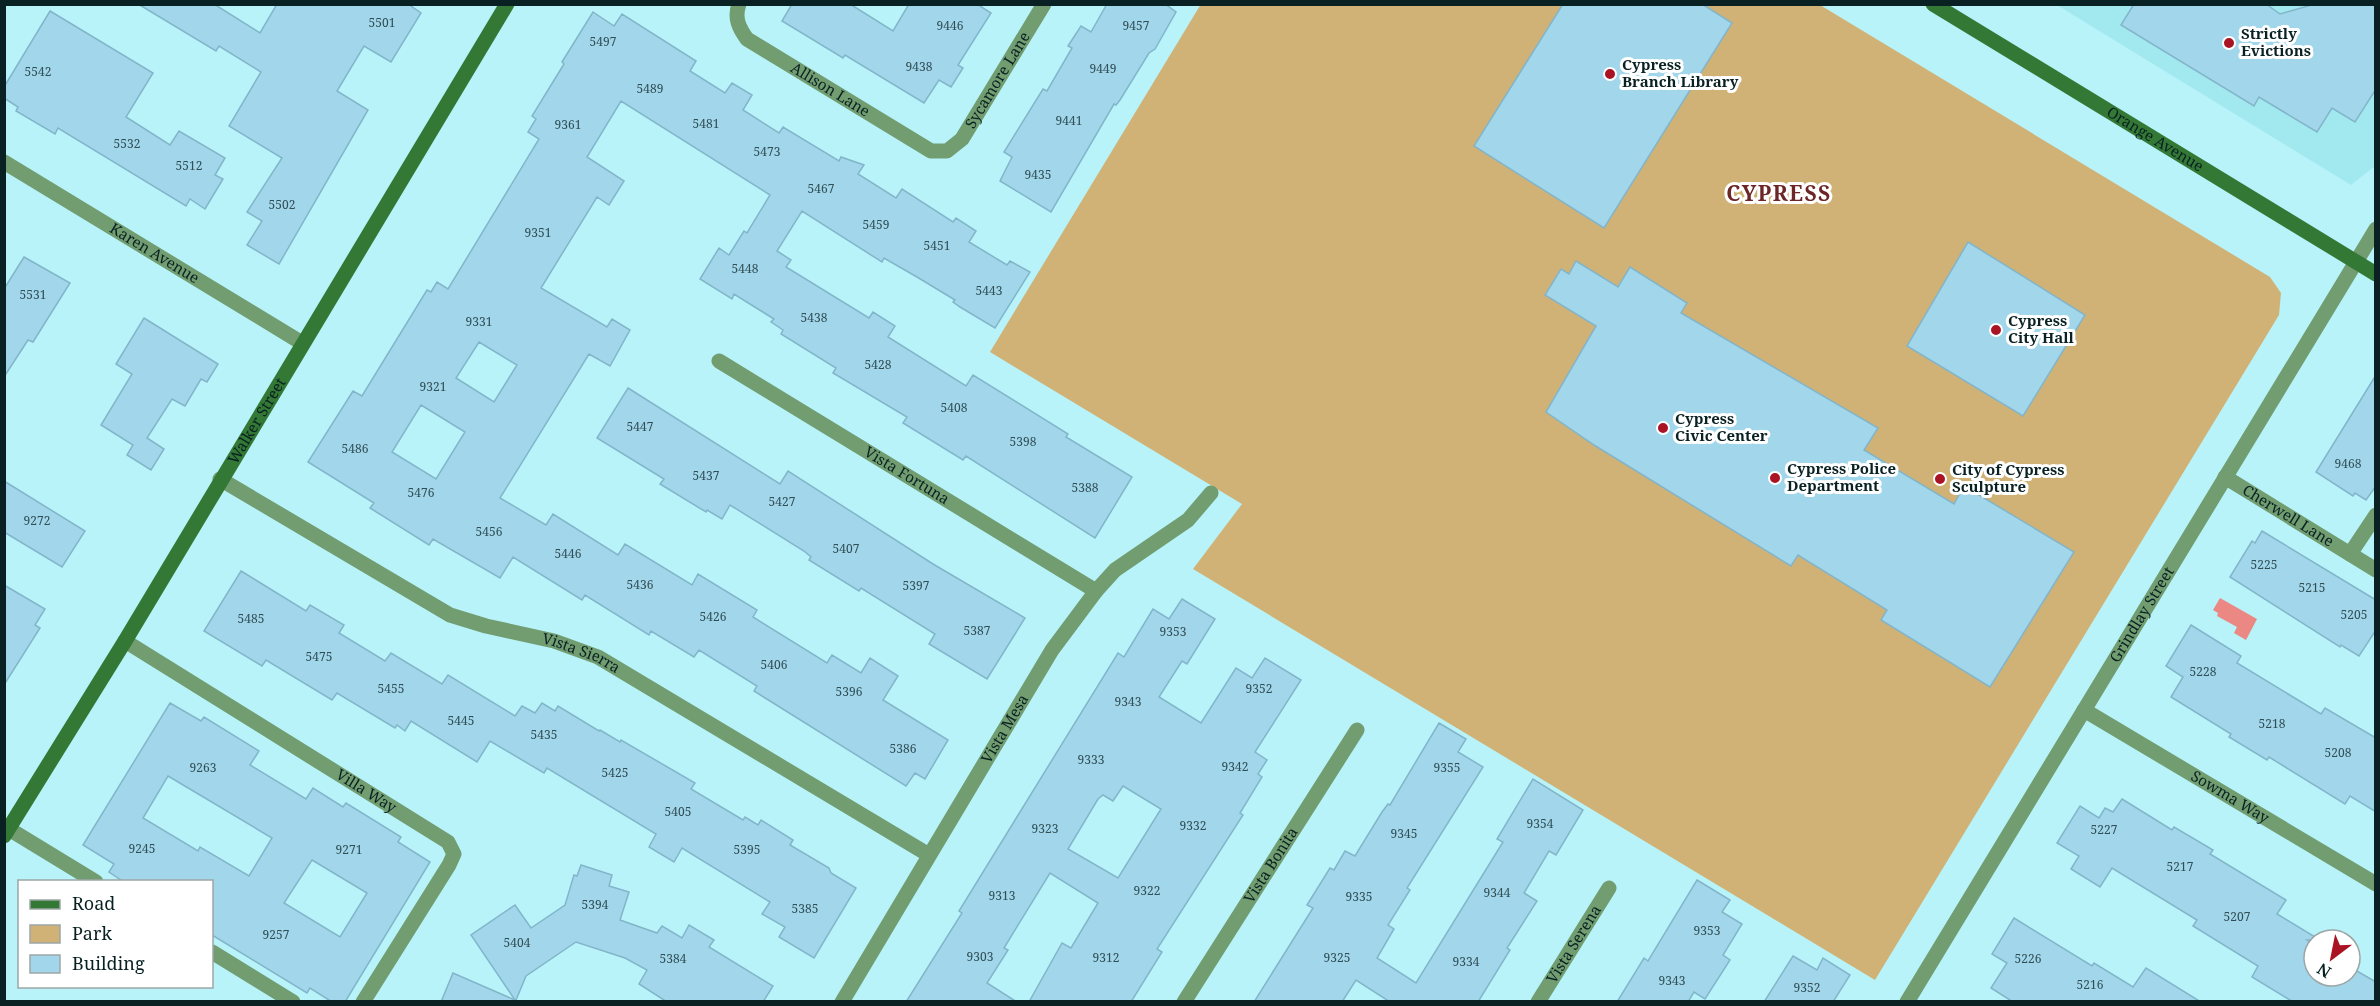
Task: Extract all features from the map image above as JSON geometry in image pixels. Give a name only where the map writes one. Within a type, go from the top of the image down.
[{"type":"main road","name":"Walker Street","points":[[7,833],[125,641],[220,479],[507,4]]},
{"type":"main road","name":"Orange Avenue","points":[[1934,4],[2376,273]]},
{"type":"street","name":"Allison Lane","points":[[740,4],[737,8],[738,26],[747,39],[931,151],[947,151]]},
{"type":"street","name":"Sycamore Lane","points":[[947,151],[962,139],[1044,4]]},
{"type":"street","name":"Karen Avenue","points":[[4,162],[302,343]]},
{"type":"street","name":"Grindlay Street","points":[[1907,1002],[2376,229]]},
{"type":"street","name":"Vista Fortuna","points":[[719,361],[1096,591]]},
{"type":"street","name":"Cherwell Lane","points":[[2225,477],[2376,570]]},
{"type":"street","name":"Vista Sierra","points":[[220,479],[450,615],[486,626],[554,641],[598,657],[929,855]]},
{"type":"street","name":"Vista Mesa","points":[[842,1002],[1052,650],[1096,591],[1115,570],[1188,520],[1211,493]]},
{"type":"street","name":"Cherwell Lane","points":[[2350,554],[2376,515]]},
{"type":"street","name":"Villa Way","points":[[125,641],[448,842],[453,854],[449,865],[363,1002]]},
{"type":"street","name":"Sowma Way","points":[[2084,710],[2376,884]]},
{"type":"street","name":"Vista Bonita","points":[[1184,1002],[1358,730]]},
{"type":"street","points":[[7,833],[92,880]]},
{"type":"street","name":"Vista Serena","points":[[1538,1002],[1609,888]]},
{"type":"street","points":[[213,953],[293,1002]]},
{"type":"shaded area","points":[[2057,5],[2375,5],[2375,166],[2351,185]]},
{"type":"shaded area","points":[[2220,598],[2257,619],[2246,640],[2234,633],[2237,627],[2217,616],[2218,613],[2213,610]]},
{"type":"green space","name":"Cypress Civic Center","points":[[1201,4],[1820,5],[2270,277],[2281,293],[2279,315],[1875,980],[1193,569],[1242,504],[990,352]]},
{"type":"building","points":[[138,4],[214,4],[260,33],[277,4],[408,4],[421,13],[391,62],[364,46],[337,91],[368,110],[279,264],[247,245],[262,221],[247,212],[282,158],[229,126],[261,72],[219,46],[216,51]]},
{"type":"building","points":[[792,4],[850,4],[893,31],[909,4],[977,4],[991,13],[958,65],[963,68],[951,87],[939,80],[924,103],[845,55],[843,58],[782,21]]},
{"type":"building","points":[[1107,4],[1165,4],[1176,12],[1155,49],[1149,53],[1120,100],[1116,105],[1114,104],[1051,212],[1000,181],[1012,157],[1004,152],[1043,89],[1047,91],[1072,48],[1068,46],[1081,26],[1091,32]]},
{"type":"building","name":"Cypress Branch Library","points":[[1563,4],[1702,4],[1732,23],[1604,228],[1474,146]]},
{"type":"building","points":[[2134,4],[2266,4],[2280,14],[2315,4],[2376,4],[2376,89],[2355,122],[2332,108],[2317,132],[2259,97],[2254,106],[2121,25]]},
{"type":"building","points":[[50,11],[153,73],[126,117],[170,145],[179,131],[225,158],[215,175],[223,179],[205,209],[190,199],[186,206],[58,128],[55,134],[16,111],[18,107],[4,98],[4,87]]},
{"type":"building","points":[[593,12],[614,26],[622,14],[696,61],[690,71],[725,93],[732,83],[752,95],[743,110],[779,133],[783,127],[839,161],[841,157],[864,165],[858,174],[896,198],[902,189],[953,222],[956,218],[976,231],[969,242],[1007,265],[1010,261],[1030,272],[995,328],[960,307],[953,302],[955,300],[884,258],[882,262],[802,211],[777,251],[791,260],[786,267],[869,318],[873,312],[895,326],[888,337],[966,386],[973,375],[1068,434],[1066,437],[1132,477],[1095,538],[966,456],[963,460],[903,423],[907,417],[833,373],[836,368],[781,334],[783,330],[771,322],[774,319],[734,294],[732,299],[700,279],[719,248],[729,255],[744,231],[747,233],[770,195],[621,101],[587,157],[624,181],[609,205],[597,197],[541,288],[607,327],[612,319],[630,330],[610,366],[589,354],[500,498],[546,525],[553,514],[618,555],[625,544],[692,585],[698,574],[757,610],[753,617],[827,663],[832,655],[861,673],[870,658],[898,676],[883,700],[948,740],[925,779],[915,773],[906,786],[754,691],[757,686],[699,650],[694,657],[651,631],[649,635],[585,595],[582,600],[513,557],[500,578],[433,539],[429,545],[370,508],[374,503],[308,462],[353,391],[362,396],[427,290],[431,292],[437,282],[448,289],[539,139],[528,132],[536,119],[532,116],[564,64],[562,62]],"holes":[[[479,342],[517,365],[494,402],[456,378]],[[421,405],[465,432],[436,479],[392,452]]]},
{"type":"building","name":"Cypress City Hall","points":[[1968,242],[2085,315],[2023,416],[1907,346]]},
{"type":"building","points":[[24,257],[70,283],[33,342],[28,340],[4,377],[4,289]]},
{"type":"building","name":"Cypress Police Department","points":[[1576,261],[1618,287],[1630,267],[1687,303],[1681,313],[1878,428],[1864,450],[1954,504],[1964,486],[2074,552],[1990,687],[1881,620],[1887,610],[1798,555],[1791,566],[1594,445],[1546,412],[1596,326],[1545,295],[1561,269],[1569,274]]},
{"type":"building","points":[[144,318],[218,364],[207,382],[201,379],[185,406],[172,399],[147,438],[164,449],[151,470],[127,455],[133,445],[101,425],[132,374],[116,364]]},
{"type":"building","points":[[2376,375],[2376,486],[2366,500],[2355,493],[2353,496],[2316,472]]},
{"type":"building","points":[[628,388],[780,484],[788,471],[933,564],[1025,618],[987,679],[929,644],[935,634],[861,588],[859,591],[809,560],[811,557],[804,551],[730,505],[722,519],[707,510],[706,512],[660,484],[664,479],[597,438]]},
{"type":"building","points":[[4,481],[85,531],[62,567],[4,532]]},
{"type":"building","points":[[2262,531],[2376,600],[2376,630],[2359,656],[2341,645],[2340,647],[2230,577],[2252,541],[2255,543]]},
{"type":"building","points":[[241,571],[306,611],[310,605],[344,625],[339,633],[385,661],[391,653],[442,684],[448,675],[515,716],[522,706],[535,713],[542,703],[555,711],[558,706],[695,783],[691,789],[743,820],[745,817],[758,825],[761,820],[793,840],[790,845],[829,868],[831,873],[856,888],[814,958],[779,937],[785,927],[762,914],[770,902],[682,848],[674,862],[649,847],[656,834],[547,768],[544,773],[490,741],[477,762],[411,721],[405,731],[397,725],[395,728],[337,693],[332,700],[266,660],[262,666],[204,631]]},
{"type":"building","points":[[4,585],[45,609],[35,625],[40,628],[4,685]]},
{"type":"building","points":[[1182,599],[1215,619],[1187,664],[1182,661],[1159,697],[1201,723],[1236,668],[1252,678],[1265,658],[1301,680],[1255,752],[1267,760],[1258,774],[1262,777],[1240,813],[1243,815],[1157,949],[1162,952],[1131,1002],[1029,1002],[1062,943],[1071,948],[1098,903],[1050,873],[1004,948],[1008,950],[987,983],[1017,1002],[906,1002],[962,913],[959,911],[1118,653],[1124,657],[1153,609],[1169,619]],"holes":[[[1123,786],[1161,809],[1118,878],[1068,849],[1098,799],[1103,795],[1113,801]]]},
{"type":"building","points":[[2191,625],[2241,656],[2237,663],[2321,714],[2325,708],[2376,738],[2376,812],[2350,796],[2345,804],[2269,757],[2267,760],[2229,737],[2231,734],[2171,697],[2183,677],[2166,666]]},
{"type":"building","points":[[170,703],[201,721],[204,717],[259,751],[250,765],[306,799],[313,788],[343,807],[346,803],[401,837],[398,842],[430,862],[345,1002],[332,1002],[310,988],[307,993],[213,936],[213,880],[121,880],[109,872],[114,864],[83,845]],"holes":[[[168,776],[272,838],[249,876],[200,847],[198,851],[143,818]],[[312,860],[367,893],[340,937],[284,903]]]},
{"type":"building","points":[[1439,723],[1466,739],[1458,752],[1483,767],[1407,888],[1410,890],[1388,925],[1394,929],[1377,958],[1416,983],[1503,842],[1497,839],[1533,779],[1583,810],[1556,855],[1549,851],[1524,893],[1537,901],[1507,948],[1510,950],[1478,1002],[1390,1002],[1356,980],[1342,1002],[1254,1002],[1313,908],[1307,905],[1330,868],[1334,870],[1345,851],[1355,856],[1382,812],[1388,804],[1390,805]]},
{"type":"building","points":[[2122,799],[2172,830],[2174,827],[2213,850],[2210,854],[2286,900],[2277,914],[2302,929],[2302,988],[2362,988],[2362,974],[2376,982],[2376,1002],[2293,1002],[2252,977],[2258,966],[2193,926],[2197,920],[2112,868],[2100,887],[2071,869],[2079,856],[2057,843],[2080,806],[2099,818],[2105,808],[2113,812]]},
{"type":"building","points":[[581,865],[612,875],[609,886],[629,892],[620,920],[657,933],[662,926],[682,938],[689,925],[714,940],[709,947],[773,986],[763,1002],[667,1002],[639,984],[647,970],[625,958],[576,942],[526,976],[516,1000],[518,1002],[441,1002],[453,973],[515,1000],[471,935],[515,905],[531,928],[565,905],[574,875],[577,876]]},
{"type":"building","points":[[1697,880],[1730,900],[1722,912],[1742,924],[1723,955],[1730,960],[1705,999],[1694,992],[1688,1002],[1617,1002],[1644,958],[1648,961]]},
{"type":"building","points":[[2014,918],[2092,966],[2094,963],[2133,987],[2146,968],[2201,1002],[2013,1002],[1991,988],[2007,963],[1992,954]]},
{"type":"building","points":[[1793,956],[1817,970],[1823,958],[1850,975],[1833,1002],[1764,1002]]},
{"type":"place","name":"Strictly Evictions","points":[[2229,43]]},
{"type":"place","name":"Cypress Branch Library","points":[[1610,74]]},
{"type":"place","name":"Cypress City Hall","points":[[1996,330]]},
{"type":"place","name":"Cypress Civic Center","points":[[1663,428]]},
{"type":"place","name":"Cypress Police Department","points":[[1775,478]]},
{"type":"place","name":"City of Cypress Sculpture","points":[[1940,479]]},
{"type":"district","name":"CYPRESS","points":[[1779,194]]}]
